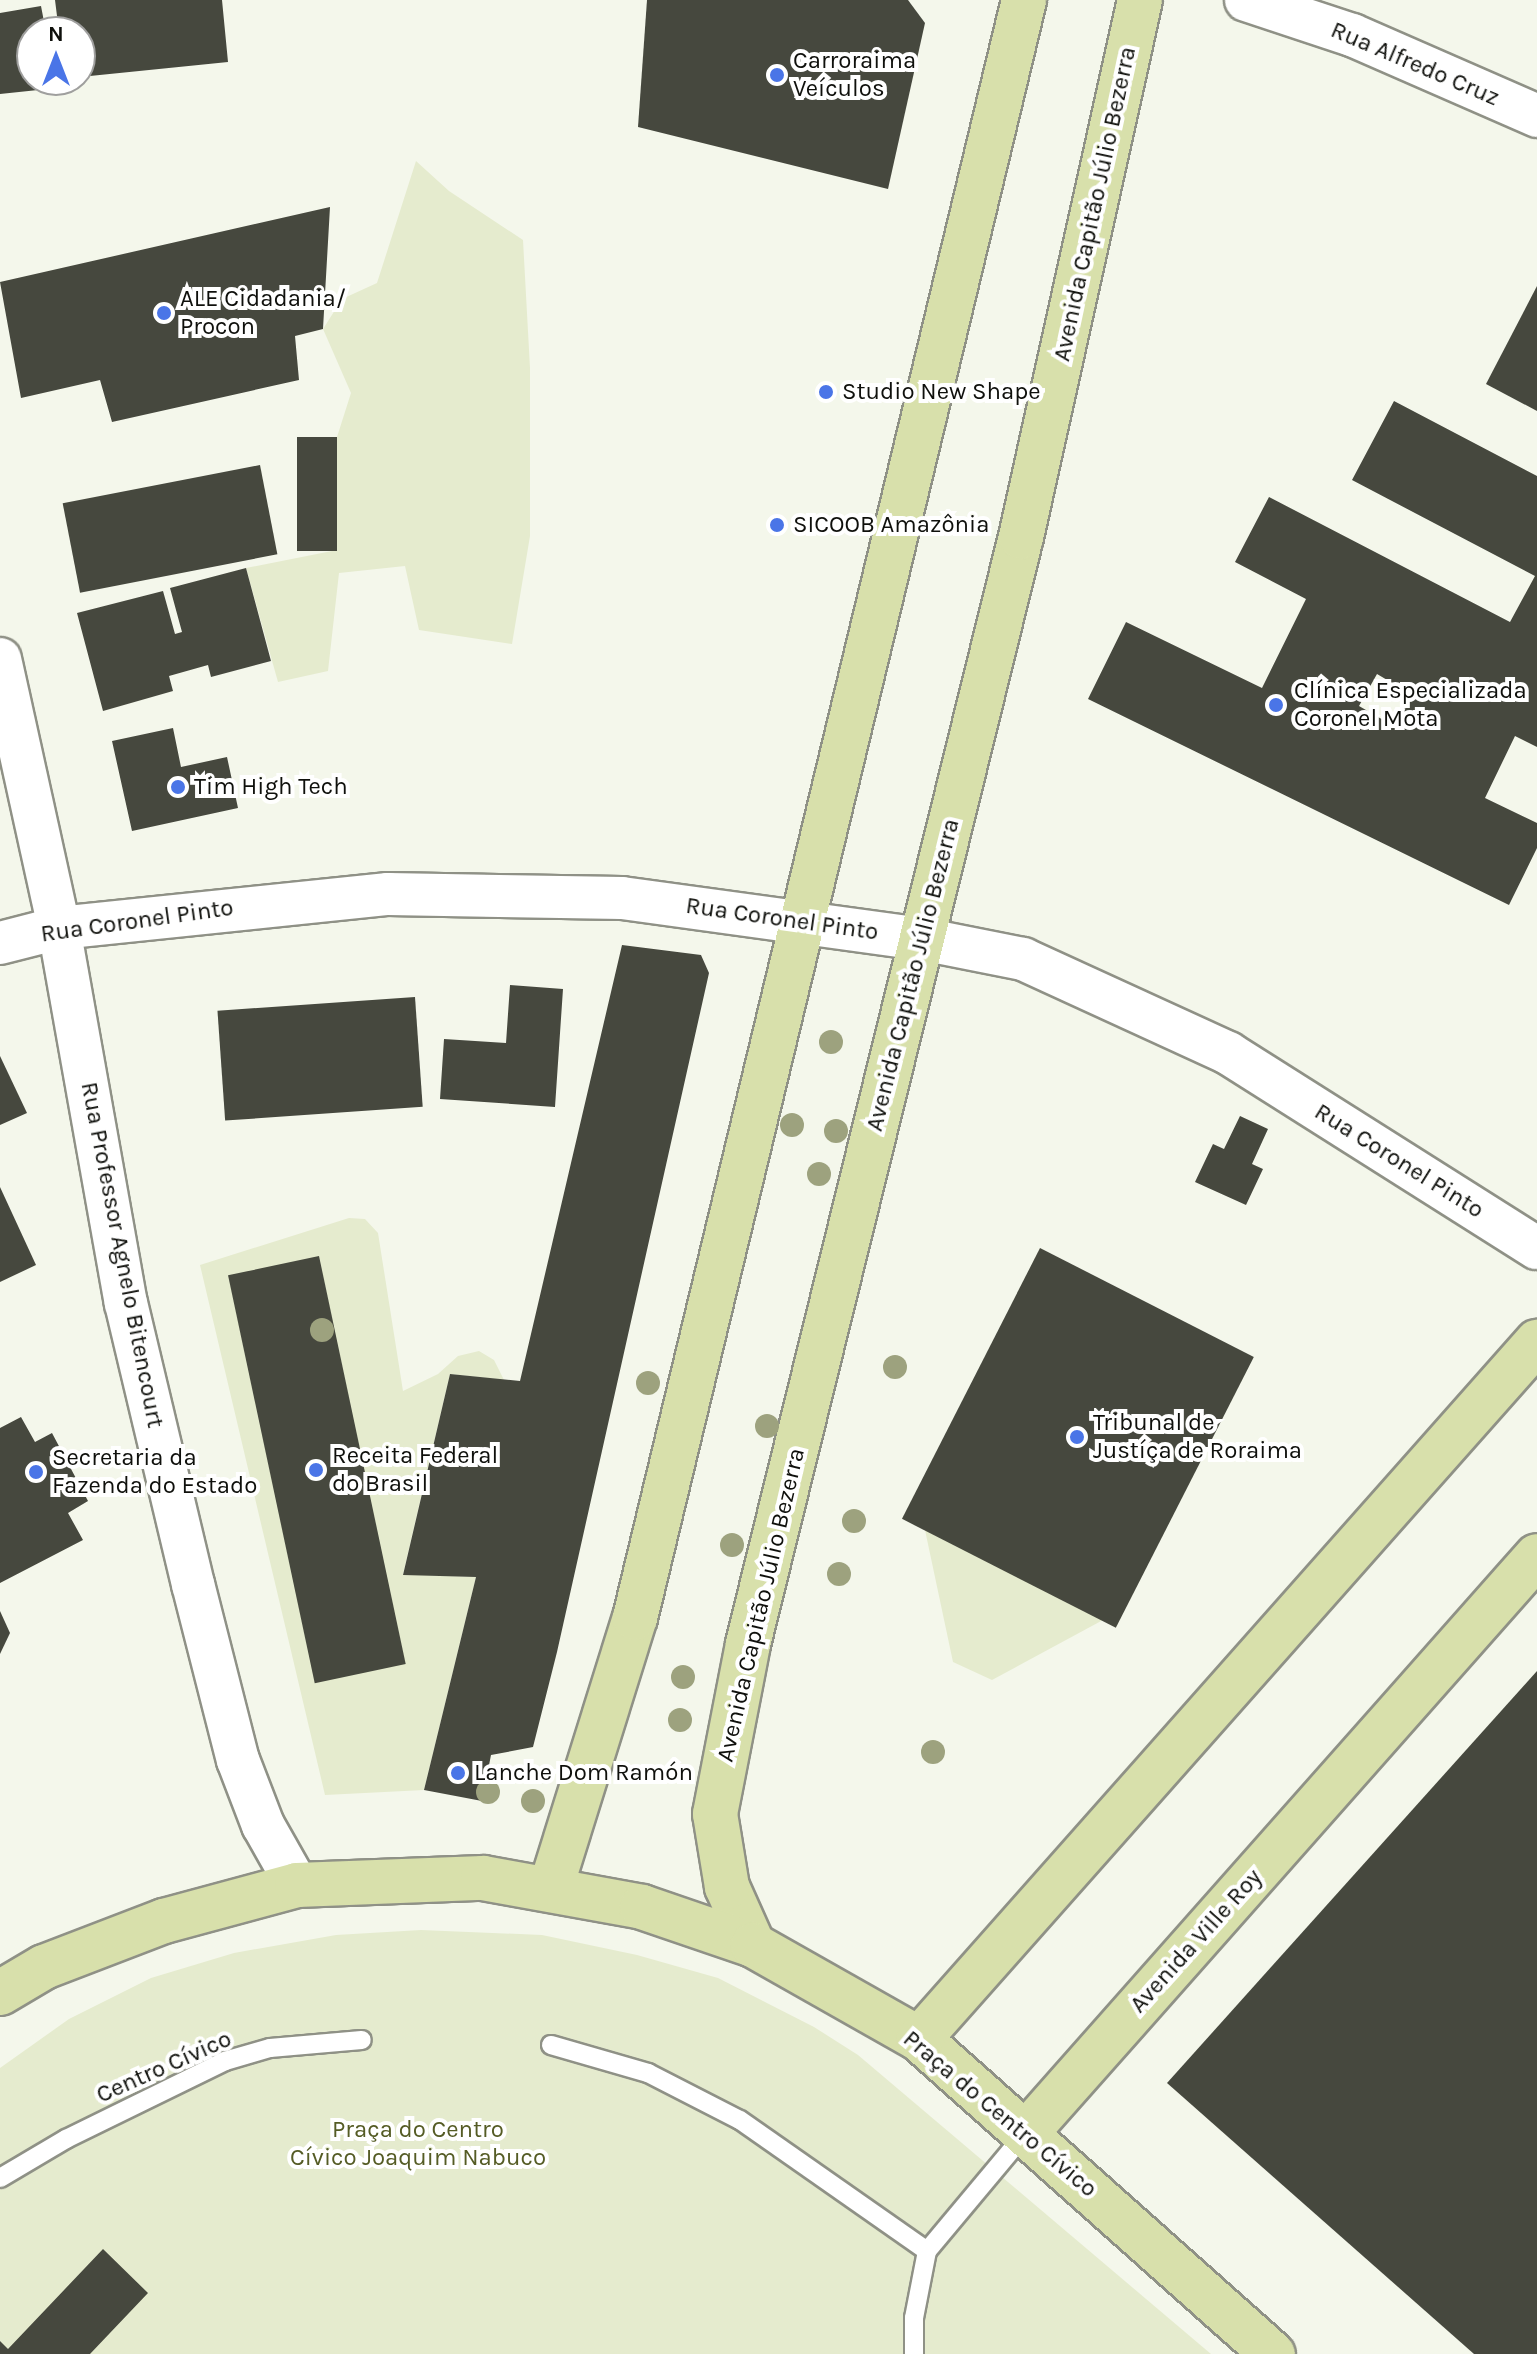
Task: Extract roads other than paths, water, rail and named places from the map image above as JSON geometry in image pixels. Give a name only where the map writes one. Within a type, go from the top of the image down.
[{"type":"main road","points":[[551,1887],[635,1618],[1024,0]]},
{"type":"main road","name":"Avenida Capitão Júlio Bezerra","points":[[753,1945],[727,1887],[715,1814],[748,1644],[1021,537],[1140,0]]},
{"type":"main road","points":[[919,2039],[1537,1342]]},
{"type":"main road","name":"Avenida Ville Roy","points":[[1027,2132],[1537,1556]]},
{"type":"main road","name":"Praça do Centro Cívico","points":[[0,1993],[44,1967],[164,1921],[297,1885],[419,1877],[551,1887],[642,1907],[753,1945],[919,2039],[1273,2354]]},
{"type":"street","name":"Rua Alfredo Cruz","points":[[1246,0],[1352,35],[1537,116]]},
{"type":"street","name":"Rua Professor Agnelo Bitencourt","points":[[0,659],[59,928],[126,1303],[193,1584],[238,1760],[263,1825],[297,1885]]},
{"type":"street","name":"Rua Coronel Pinto","points":[[0,943],[59,928],[388,894],[622,898],[805,920],[1023,959],[1228,1053],[1537,1248]]},
{"type":"lane","name":"Centro Cívico","points":[[0,2178],[66,2139],[225,2061],[270,2048],[362,2040]]},
{"type":"lane","points":[[551,2045],[648,2073],[740,2120],[927,2251]]},
{"type":"lane","name":"Avenida Ville Roy","points":[[914,2354],[914,2318],[927,2251],[1027,2132]]},
{"type":"place","name":"Carroraima Veículos","points":[[777,75]]},
{"type":"place","name":"ALE Cidadania/ Procon","points":[[164,313]]},
{"type":"place","name":"Studio New Shape","points":[[826,392]]},
{"type":"place","name":"SICOOB Amazônia","points":[[777,525]]},
{"type":"place","name":"Clínica Especializada Coronel Mota","points":[[1276,705]]},
{"type":"place","name":"Tim High Tech","points":[[178,787]]},
{"type":"place","name":"Tribunal de Justíça de Roraima","points":[[1077,1437]]},
{"type":"place","name":"Receita Federal do Brasil","points":[[316,1470]]},
{"type":"place","name":"Secretaria da Fazenda do Estado","points":[[36,1472]]},
{"type":"place","name":"Lanche Dom Ramón","points":[[458,1773]]},
{"type":"park label","name":"Praça do Centro Cívico Joaquim Nabuco","points":[[418,2144]]}]
